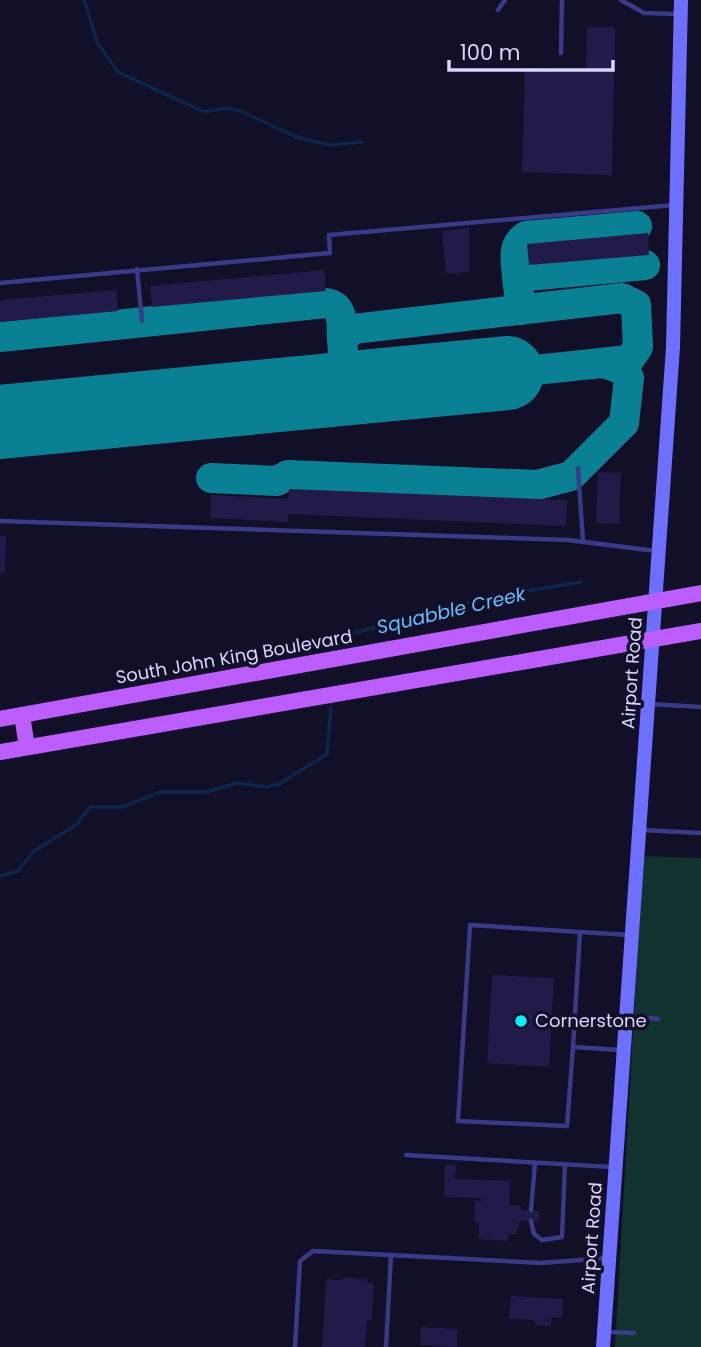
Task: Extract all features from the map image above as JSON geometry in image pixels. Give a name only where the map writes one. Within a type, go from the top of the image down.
[{"type":"main road","name":"South John King Boulevard","points":[[0,719],[701,593]]},
{"type":"main road","points":[[0,752],[701,631]]},
{"type":"main road","points":[[22,715],[27,747]]},
{"type":"street","name":"Airport Road","points":[[603,1347],[659,551],[678,205],[681,7]]},
{"type":"lane","points":[[498,9],[505,0]]},
{"type":"lane","points":[[561,53],[562,0]]},
{"type":"lane","points":[[621,0],[644,13],[681,7]]},
{"type":"lane","points":[[0,283],[330,253],[329,235],[678,205]]},
{"type":"lane","points":[[137,269],[142,321]]},
{"type":"lane","points":[[578,468],[583,541]]},
{"type":"lane","points":[[0,521],[583,541],[659,551]]},
{"type":"lane","points":[[649,704],[701,707]]},
{"type":"lane","points":[[640,830],[701,833]]},
{"type":"lane","points":[[580,932],[566,1126],[458,1121],[471,925],[633,935]]},
{"type":"lane","points":[[627,1016],[658,1019]]},
{"type":"lane","points":[[573,1047],[625,1050]]},
{"type":"lane","points":[[407,1155],[616,1167]]},
{"type":"lane","points":[[531,1210],[535,1163]]},
{"type":"lane","points":[[531,1221],[534,1234],[542,1240],[562,1237],[565,1164]]},
{"type":"lane","points":[[295,1347],[300,1261],[304,1255],[313,1251],[541,1263],[610,1258]]},
{"type":"lane","points":[[386,1347],[391,1255]]},
{"type":"lane","points":[[604,1332],[634,1333]]},
{"type":"green space","points":[[643,856],[701,858],[701,1347],[615,1347]]},
{"type":"building","points":[[587,27],[615,27],[612,175],[522,172],[525,68],[586,70]]},
{"type":"building","points":[[469,228],[469,272],[446,274],[442,231]]},
{"type":"building","points":[[648,233],[649,255],[529,265],[527,244]]},
{"type":"building","points":[[324,270],[326,291],[152,307],[150,286]]},
{"type":"building","points":[[116,290],[118,311],[0,322],[0,300]]},
{"type":"building","points":[[598,472],[621,473],[619,524],[596,523]]},
{"type":"building","points":[[289,489],[567,500],[566,526],[288,514],[288,522],[210,518],[211,495],[288,499]]},
{"type":"building","points":[[0,536],[6,536],[5,573],[0,573]]},
{"type":"building","name":"Cornerstone","points":[[492,975],[554,978],[549,1067],[487,1063]]},
{"type":"building","points":[[445,1165],[456,1165],[455,1179],[510,1181],[509,1205],[521,1206],[521,1210],[540,1211],[539,1221],[520,1221],[517,1234],[509,1234],[508,1241],[479,1239],[479,1223],[474,1222],[475,1201],[481,1201],[481,1198],[444,1197]]},
{"type":"building","points":[[343,1277],[367,1279],[367,1283],[374,1284],[372,1320],[367,1320],[365,1347],[322,1347],[326,1279],[342,1280]]},
{"type":"building","points":[[511,1296],[563,1299],[562,1318],[551,1317],[551,1326],[536,1325],[534,1320],[509,1319]]},
{"type":"building","points":[[421,1327],[457,1329],[457,1347],[420,1345]]},
{"type":"waterway","points":[[84,0],[98,44],[118,72],[204,112],[225,108],[241,111],[296,137],[329,145],[362,142]]},
{"type":"waterway","name":"Squabble Creek","points":[[323,645],[331,639],[495,596],[581,582]]},
{"type":"waterway","name":"Squabble Creek","points":[[0,876],[18,871],[34,851],[76,825],[90,807],[123,807],[160,792],[207,792],[236,783],[267,787],[279,784],[327,754],[331,708]]},
{"type":"taxiway","points":[[517,277],[516,249],[526,236],[637,226]]},
{"type":"taxiway","points":[[521,310],[517,277],[645,265]]},
{"type":"taxiway","points":[[346,388],[342,340],[353,329],[622,298],[636,305],[638,347],[629,360],[507,373]]},
{"type":"taxiway","points":[[0,337],[326,303],[339,312],[342,340]]},
{"type":"taxiway","points":[[211,478],[277,481],[288,475],[537,485],[571,476],[624,423],[629,378],[621,369],[604,363]]},
{"type":"runway","points":[[0,422],[507,373]]},
{"type":"place","name":"Cornerstone","points":[[521,1021]]}]
